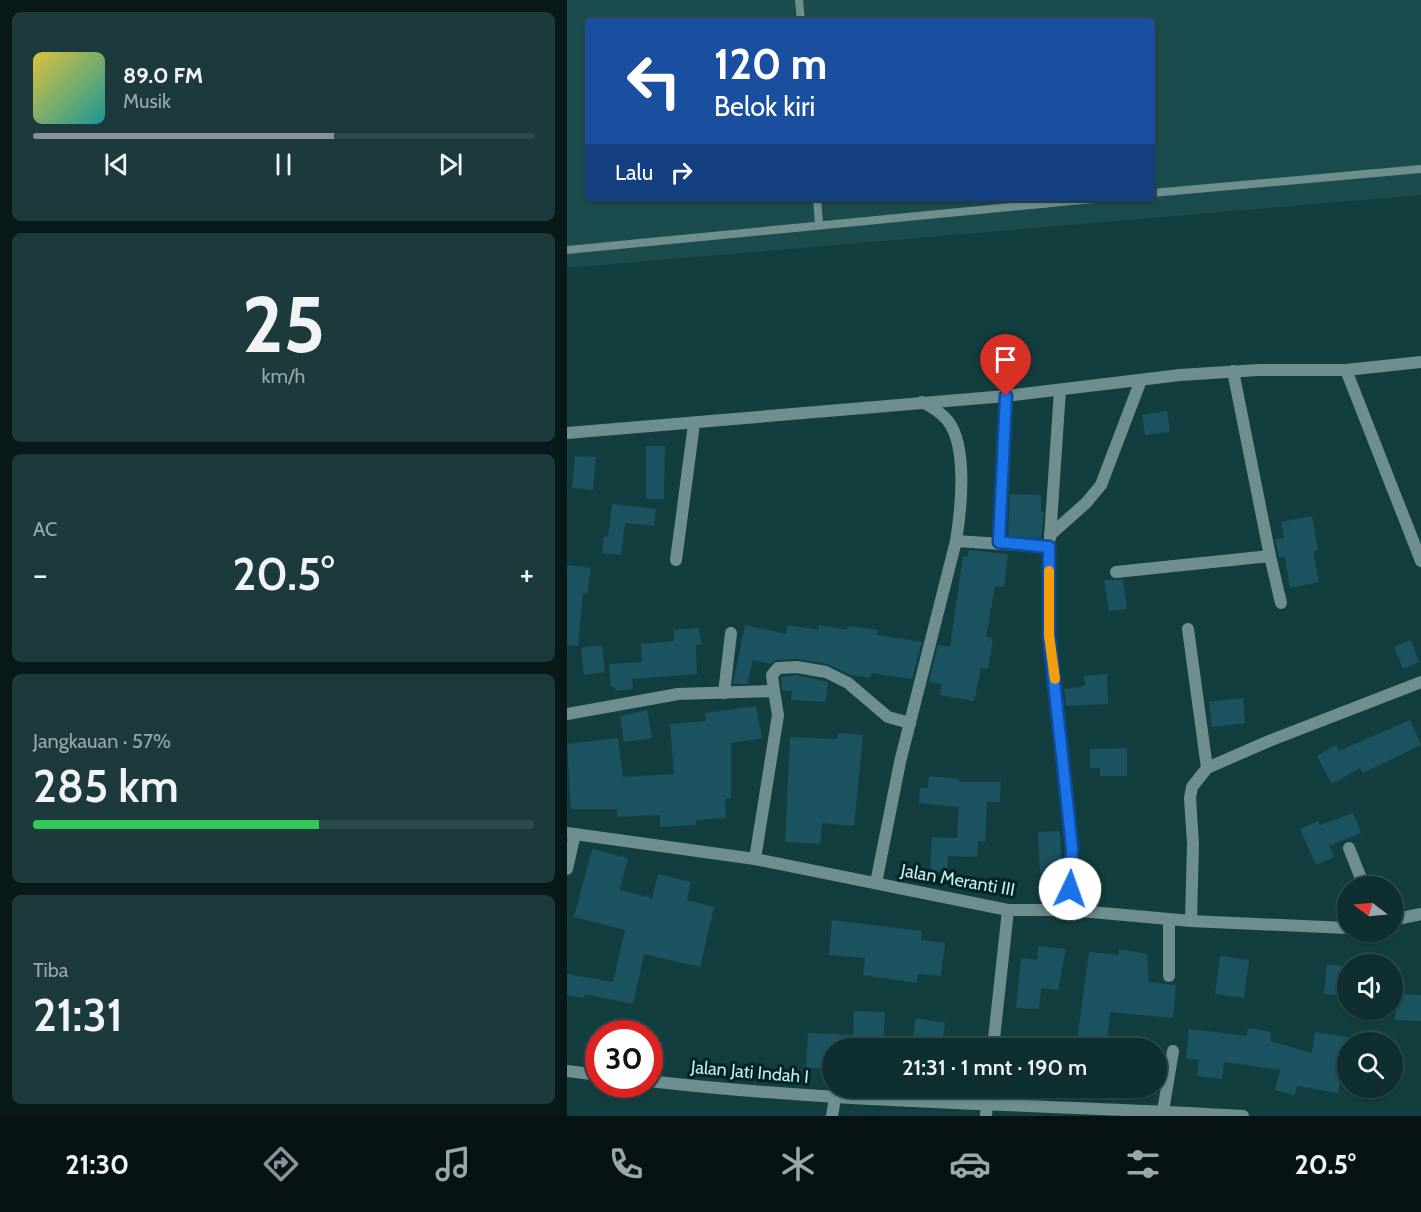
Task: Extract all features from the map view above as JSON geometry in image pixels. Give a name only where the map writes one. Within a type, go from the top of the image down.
[{"type":"street","points":[[567,433],[1006,396],[1233,371],[1346,370],[1421,362]]},
{"type":"street","points":[[1346,370],[1421,561]]},
{"type":"street","points":[[1233,371],[1281,603]]},
{"type":"street","points":[[956,541],[1050,541],[1101,485],[1141,380]]},
{"type":"street","points":[[1060,390],[1050,541],[1049,635],[1072,848],[1069,910]]},
{"type":"street","points":[[999,542],[1006,396]]},
{"type":"street","points":[[876,883],[911,723],[956,541],[962,492],[952,429],[941,413],[921,402]]},
{"type":"street","points":[[676,560],[694,424]]},
{"type":"street","points":[[1116,572],[1270,556]]},
{"type":"street","points":[[1188,629],[1207,768]]},
{"type":"street","points":[[724,693],[731,633]]},
{"type":"street","points":[[755,859],[777,722],[772,675],[778,668],[797,667],[826,672],[868,697],[888,717],[911,723]]},
{"type":"street","points":[[1191,921],[1193,844],[1190,798],[1192,788],[1207,768],[1269,741],[1421,682]]},
{"type":"street","points":[[567,714],[678,694],[774,691]]},
{"type":"street","points":[[567,869],[571,834]]},
{"type":"street","name":"Jalan Meranti III","points":[[571,834],[755,859],[1008,910],[1069,910],[1169,920],[1337,928]]},
{"type":"street","points":[[1349,848],[1360,876]]},
{"type":"street","points":[[994,1038],[1008,910]]},
{"type":"street","points":[[1403,918],[1421,914]]},
{"type":"street","points":[[1169,920],[1169,976]]},
{"type":"street","points":[[1163,1111],[1173,1051]]},
{"type":"street","points":[[567,1071],[585,1073]]},
{"type":"street","name":"Jalan Jati Indah I","points":[[663,1082],[822,1097]]},
{"type":"street","points":[[832,1116],[835,1098]]},
{"type":"street","name":"Jalan Jati Indah I","points":[[835,1098],[986,1102],[1243,1116]]},
{"type":"street","points":[[986,1116],[987,1098]]},
{"type":"lane","points":[[799,0],[801,18]]},
{"type":"lane","points":[[1155,194],[1421,169]]},
{"type":"lane","points":[[817,201],[819,225]]},
{"type":"lane","points":[[567,250],[1072,201]]},
{"type":"shaded area","points":[[567,0],[1421,0],[1421,195],[567,268]]},
{"type":"building","points":[[1167,411],[1170,432],[1145,435],[1142,415]]},
{"type":"building","points":[[646,446],[665,446],[664,499],[646,499]]},
{"type":"building","points":[[575,456],[596,457],[593,490],[572,488]]},
{"type":"building","points":[[1010,494],[1041,495],[1041,512],[1044,512],[1041,538],[1008,536]]},
{"type":"building","points":[[612,504],[656,509],[654,526],[625,523],[621,555],[602,553],[604,536],[608,537]]},
{"type":"building","points":[[1312,516],[1318,550],[1313,551],[1319,582],[1290,588],[1285,557],[1279,558],[1275,539],[1284,538],[1281,522]]},
{"type":"building","points":[[969,550],[1008,554],[1004,587],[995,586],[986,637],[993,638],[988,669],[981,668],[974,701],[940,695],[942,684],[929,682],[938,645],[950,647],[963,556],[968,557]]},
{"type":"building","points":[[567,565],[591,568],[587,594],[583,593],[578,646],[567,645]]},
{"type":"building","points":[[1104,580],[1123,580],[1127,609],[1109,611]]},
{"type":"building","points":[[745,625],[786,634],[787,625],[818,630],[819,625],[847,630],[848,626],[878,630],[877,635],[922,642],[912,679],[871,673],[870,678],[850,675],[828,664],[797,659],[777,660],[770,664],[753,660],[747,684],[733,684]]},
{"type":"building","points":[[699,628],[701,645],[696,645],[697,674],[632,679],[633,689],[616,691],[615,687],[611,687],[609,664],[642,662],[641,644],[674,641],[673,630]]},
{"type":"building","points":[[1411,640],[1419,662],[1403,669],[1394,647]]},
{"type":"building","points":[[602,645],[605,672],[584,675],[581,648]]},
{"type":"building","points":[[1107,674],[1108,704],[1066,706],[1064,689],[1085,686],[1084,676]]},
{"type":"building","points":[[797,675],[828,682],[826,702],[791,700],[792,691],[782,690],[781,677]]},
{"type":"building","points":[[1243,698],[1245,723],[1212,727],[1209,702]]},
{"type":"building","points":[[756,706],[762,738],[731,743],[731,798],[725,799],[726,818],[696,820],[696,825],[660,827],[660,815],[617,817],[617,809],[571,809],[567,744],[618,738],[623,777],[674,774],[670,724],[706,721],[705,713]]},
{"type":"building","points":[[647,710],[652,738],[624,742],[620,716]]},
{"type":"building","points":[[1410,720],[1421,745],[1363,773],[1360,768],[1332,784],[1317,756],[1336,745],[1339,751]]},
{"type":"building","points":[[838,733],[863,735],[854,826],[822,823],[820,844],[785,842],[790,737],[837,739]]},
{"type":"building","points":[[1127,748],[1127,776],[1100,776],[1100,768],[1090,768],[1090,749]]},
{"type":"building","points":[[929,776],[959,779],[959,782],[1001,782],[1000,802],[987,802],[985,842],[978,841],[977,857],[948,856],[947,872],[930,871],[932,837],[957,838],[959,807],[919,803],[920,788],[928,788]]},
{"type":"building","points":[[1353,813],[1361,833],[1329,846],[1334,857],[1316,865],[1300,829],[1318,821],[1320,825]]},
{"type":"building","points":[[1060,831],[1062,872],[1040,873],[1038,832]]},
{"type":"building","points":[[592,849],[628,858],[620,890],[652,898],[658,874],[691,882],[687,900],[714,907],[700,967],[644,954],[633,1004],[585,994],[584,998],[567,995],[567,974],[613,982],[625,930],[574,917]]},
{"type":"building","points":[[832,920],[922,931],[921,940],[945,943],[941,976],[918,974],[917,983],[863,975],[865,958],[829,955]]},
{"type":"building","points":[[1038,946],[1066,949],[1058,990],[1041,988],[1039,1009],[1016,1008],[1021,958],[1037,960]]},
{"type":"building","points":[[1119,949],[1147,954],[1149,982],[1176,985],[1173,1018],[1110,1012],[1107,1038],[1077,1038],[1089,952],[1119,955]]},
{"type":"building","points":[[1220,956],[1249,960],[1244,998],[1215,994]]},
{"type":"building","points":[[1327,964],[1337,966],[1337,995],[1324,994]]},
{"type":"building","points":[[1403,994],[1421,995],[1421,1021],[1395,1020],[1403,1020]]},
{"type":"building","points":[[854,1011],[885,1012],[884,1038],[822,1038],[822,1069],[806,1068],[808,1033],[853,1035]]},
{"type":"building","points":[[916,1018],[945,1023],[943,1038],[913,1038]]},
{"type":"building","points":[[1248,1028],[1271,1032],[1270,1041],[1312,1053],[1315,1032],[1337,1035],[1337,1093],[1297,1086],[1295,1095],[1275,1090],[1280,1070],[1224,1062],[1222,1079],[1197,1076],[1199,1060],[1186,1058],[1189,1029],[1247,1036]]},
{"type":"slow traffic","points":[[1049,571],[1049,635],[1055,679]]},
{"type":"route","points":[[1006,396],[999,542],[1049,547],[1049,635],[1064,757],[1072,848],[1070,889]]}]
